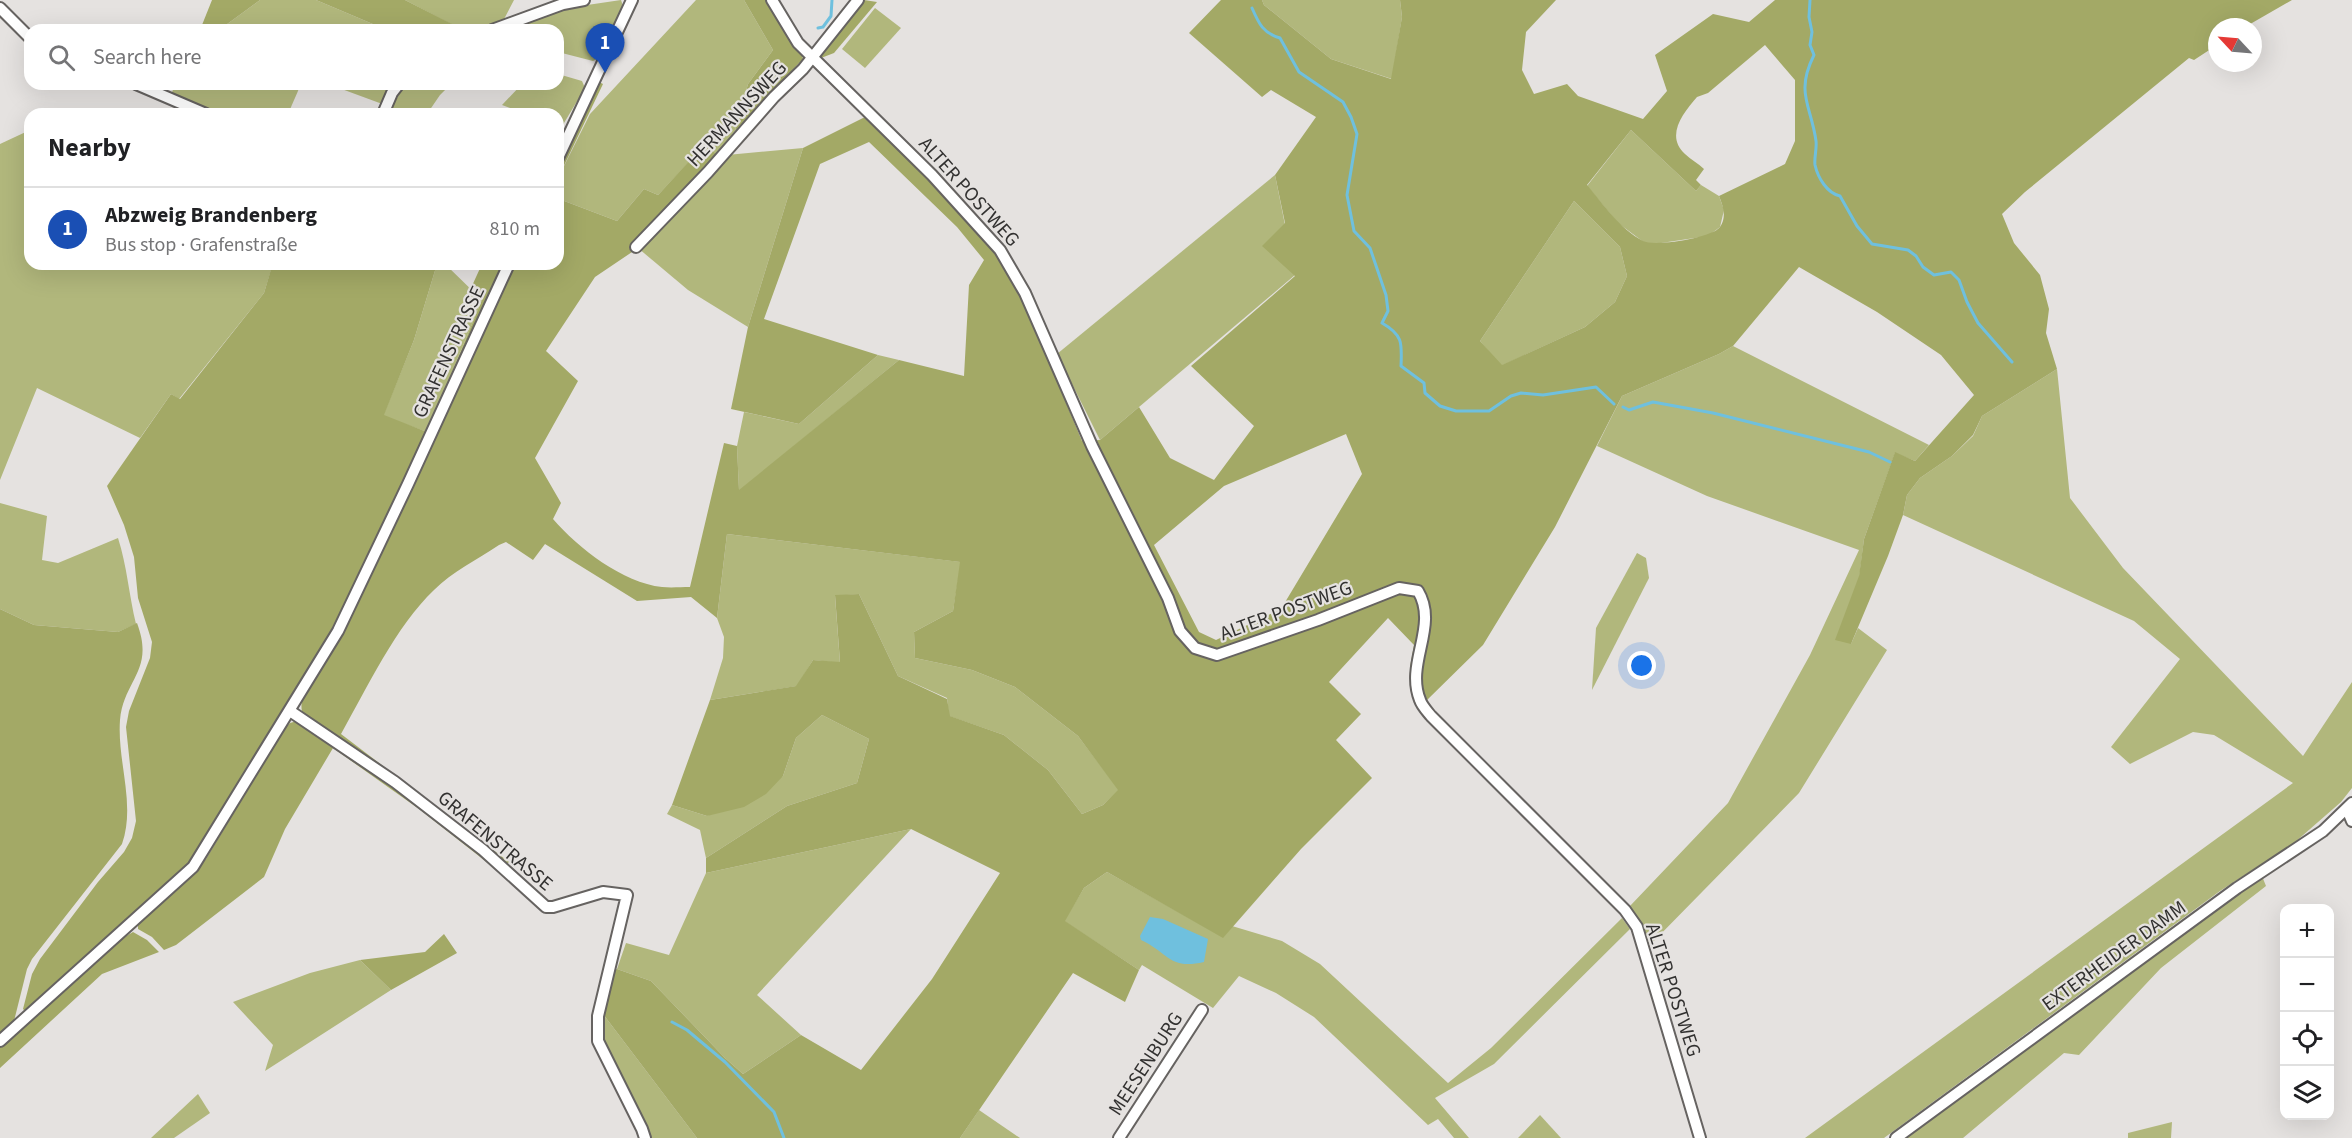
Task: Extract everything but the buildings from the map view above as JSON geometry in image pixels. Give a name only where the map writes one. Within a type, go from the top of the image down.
[{"type":"street","points":[[508,24],[563,4],[584,0]]},
{"type":"street","points":[[564,145],[632,0]]},
{"type":"street","name":"ALTER POSTWEG","points":[[772,0],[798,43],[932,175],[1000,249],[1025,293],[1096,455],[1168,598],[1180,631],[1195,648],[1217,656],[1399,588],[1418,591],[1426,611],[1425,630],[1416,667],[1420,701],[1431,716],[1625,910],[1637,927],[1700,1138]]},
{"type":"street","name":"HERMANNSWEG","points":[[636,247],[708,172],[774,97],[803,69],[811,56],[858,0]]},
{"type":"street","points":[[0,8],[24,32]]},
{"type":"street","points":[[150,90],[192,108]]},
{"type":"street","points":[[386,108],[394,90]]},
{"type":"street","name":"GRAFENSTRASSE","points":[[0,1041],[193,867],[338,631],[506,270]]},
{"type":"street","name":"GRAFENSTRASSE","points":[[290,711],[412,796],[483,850],[546,907],[553,908],[603,892],[627,896],[598,1016],[598,1041],[639,1121],[645,1138]]},
{"type":"street","points":[[2350,806],[2352,821]]},
{"type":"street","name":"EXTERHEIDER DAMM","points":[[1896,1138],[2237,888],[2323,831],[2350,806]]},
{"type":"street","name":"MEESENBURG","points":[[1119,1138],[1202,1010]]},
{"type":"green space","points":[[212,0],[260,0],[227,24],[202,24]]},
{"type":"green space","points":[[260,0],[316,0],[373,24],[227,24]]},
{"type":"green space","points":[[316,0],[405,0],[452,24],[373,24]]},
{"type":"green space","points":[[405,0],[514,0],[503,21],[495,24],[451,24]]},
{"type":"green space","points":[[621,0],[623,6],[599,58],[593,61],[564,54],[564,24],[521,24],[567,8]]},
{"type":"green space","points":[[696,0],[744,0],[773,50],[748,84],[735,131],[716,154],[706,144],[658,195],[644,189],[617,221],[564,201],[564,166],[590,114]]},
{"type":"green space","points":[[744,0],[771,0],[800,49],[803,59],[735,131],[748,84],[773,50]]},
{"type":"green space","points":[[864,0],[877,2],[834,53],[821,58],[820,54],[824,47]]},
{"type":"green space","points":[[1221,0],[1262,0],[1264,5],[1331,59],[1391,79],[1402,17],[1400,0],[1556,0],[1526,32],[1522,70],[1534,94],[1567,84],[1578,96],[1643,119],[1667,91],[1655,55],[1713,14],[1749,22],[1775,0],[2292,0],[2261,18],[2208,18],[2208,51],[2194,60],[2189,58],[2025,192],[2002,214],[2014,243],[2040,275],[2049,309],[2046,333],[2057,369],[1982,416],[1973,435],[1952,456],[1920,478],[1907,495],[1903,515],[1888,556],[1851,644],[1835,640],[1859,576],[1864,539],[1895,452],[1915,461],[1974,395],[1941,355],[1877,312],[1799,267],[1733,346],[1622,396],[1555,527],[1483,645],[1426,701],[1412,688],[1410,667],[1414,645],[1388,618],[1329,682],[1361,714],[1336,740],[1372,778],[1301,849],[1223,938],[1107,872],[1084,888],[1065,921],[1139,970],[1125,1002],[1073,973],[960,1138],[697,1138],[603,1014],[611,972],[617,969],[651,981],[743,1074],[801,1035],[861,1070],[932,979],[1000,873],[911,829],[706,873],[706,858],[787,806],[857,783],[869,739],[822,715],[796,738],[783,776],[766,794],[744,807],[707,816],[672,805],[710,700],[796,686],[813,660],[840,662],[835,595],[859,594],[898,676],[947,699],[950,716],[1004,735],[1048,770],[1082,814],[1103,805],[1118,790],[1078,736],[1015,687],[972,670],[915,658],[914,632],[953,611],[960,562],[727,534],[717,618],[691,597],[637,601],[545,544],[533,560],[506,542],[441,583],[407,621],[383,658],[341,734],[509,862],[505,865],[303,715],[302,703],[305,691],[342,633],[345,622],[418,477],[510,270],[564,270],[564,201],[617,221],[644,189],[658,195],[706,143],[716,154],[638,248],[595,277],[546,351],[578,381],[535,458],[561,503],[553,519],[575,541],[602,562],[632,579],[647,584],[690,587],[724,443],[737,446],[739,490],[899,360],[964,376],[969,285],[984,260],[957,227],[869,142],[820,164],[764,319],[878,355],[799,424],[731,409],[748,327],[803,148],[865,117],[918,168],[995,253],[1024,302],[1082,441],[1100,440],[1139,407],[1170,458],[1214,480],[1254,426],[1191,366],[1295,276],[1262,246],[1285,223],[1275,175],[1316,117],[1271,90],[1262,97],[1189,33]],"holes":[[[1765,45],[1795,80],[1795,141],[1785,164],[1719,196],[1724,215],[1720,227],[1695,238],[1659,243],[1643,241],[1627,230],[1587,185],[1631,130],[1696,191],[1701,185],[1696,180],[1704,169],[1679,147],[1676,140],[1678,125],[1686,110],[1697,97],[1708,93]],[[1574,201],[1620,247],[1627,276],[1615,302],[1585,327],[1502,365],[1480,341]],[[1346,434],[1362,474],[1281,609],[1216,640],[1199,632],[1154,545],[1224,486]]]},
{"type":"green space","points":[[1262,0],[1400,0],[1402,17],[1392,79],[1331,59],[1264,5]]},
{"type":"green space","points":[[875,8],[901,28],[865,68],[842,49]]},
{"type":"green space","points":[[564,76],[582,81],[585,88],[564,123],[564,108],[510,108],[502,105],[516,90],[564,90]]},
{"type":"green space","points":[[599,82],[603,84],[564,165],[564,155]]},
{"type":"green space","points":[[173,90],[298,90],[291,108],[201,108],[171,94]]},
{"type":"green space","points":[[344,90],[392,90],[385,105]]},
{"type":"green space","points":[[402,90],[445,90],[431,108],[391,108]]},
{"type":"green space","points":[[1631,130],[1696,191],[1701,185],[1719,196],[1724,210],[1720,227],[1708,236],[1645,243],[1618,223],[1587,186]]},
{"type":"green space","points":[[24,133],[24,270],[271,270],[264,293],[179,399],[171,394],[140,438],[37,388],[0,480],[0,144]]},
{"type":"green space","points":[[803,148],[748,327],[688,290],[638,248],[727,155]]},
{"type":"green space","points":[[1275,175],[1295,275],[1100,440],[1057,354]]},
{"type":"green space","points":[[1574,201],[1620,247],[1627,276],[1615,302],[1585,327],[1501,366],[1480,341]]},
{"type":"green space","points":[[271,270],[435,270],[414,340],[384,415],[427,432],[355,587],[311,666],[196,858],[28,1011],[25,1011],[23,1009],[32,974],[40,959],[98,882],[124,852],[132,838],[136,821],[126,727],[129,711],[150,658],[152,642],[138,598],[134,557],[124,525],[107,486],[171,394],[180,399],[264,293]]},
{"type":"green space","points":[[435,270],[451,270],[482,300],[427,432],[383,416],[414,340]]},
{"type":"green space","points":[[479,270],[503,270],[430,425],[482,300],[471,288]]},
{"type":"green space","points":[[1733,346],[1929,445],[1915,461],[1895,453],[1864,539],[1851,644],[1858,628],[1887,650],[1799,793],[1650,945],[1642,925],[1630,906],[1728,803],[1810,655],[1859,550],[1707,496],[1597,446],[1622,396]]},
{"type":"green space","points":[[878,355],[899,360],[739,491],[737,446],[744,412],[799,424]]},
{"type":"green space","points":[[2057,369],[2070,498],[2123,568],[2303,756],[2352,682],[2352,788],[2341,802],[2294,843],[2220,891],[1884,1138],[1805,1138],[2293,783],[2214,735],[2193,732],[2130,764],[2111,747],[2180,659],[2134,621],[1903,515],[1907,495],[1920,478],[1952,456],[1973,436],[1982,416]]},
{"type":"green space","points":[[0,503],[47,516],[42,560],[58,563],[118,538],[136,624],[118,632],[34,625],[0,609]]},
{"type":"green space","points":[[727,534],[961,562],[953,611],[914,632],[915,658],[972,670],[1015,687],[1078,736],[1119,790],[1103,805],[1082,814],[1048,770],[1004,735],[949,716],[947,698],[898,676],[859,594],[835,596],[840,663],[813,660],[797,686],[710,700],[723,658],[724,637],[717,618]]},
{"type":"green space","points":[[1637,553],[1646,558],[1649,578],[1592,690],[1596,628]]},
{"type":"green space","points":[[0,609],[34,625],[118,632],[137,623],[142,639],[142,653],[141,664],[127,694],[120,720],[127,798],[126,829],[122,844],[32,959],[27,969],[14,1021],[0,1035]]},
{"type":"green space","points":[[822,715],[869,739],[857,783],[787,806],[706,858],[700,830],[667,814],[672,805],[707,816],[783,776],[796,738]]},
{"type":"green space","points":[[297,721],[343,748],[501,870],[498,871],[419,809],[333,748],[285,829],[264,877],[176,945],[164,950],[152,937],[138,929],[138,924],[191,876],[206,859],[284,729],[290,723]]},
{"type":"green space","points":[[911,829],[757,995],[801,1035],[743,1074],[651,981],[617,969],[626,943],[669,955],[706,873]]},
{"type":"green space","points":[[1107,872],[1223,937],[1232,926],[1282,941],[1320,964],[1448,1083],[1491,1048],[1622,918],[1630,929],[1494,1064],[1435,1098],[1469,1138],[1454,1138],[1438,1119],[1428,1125],[1314,1017],[1276,993],[1239,976],[1213,1008],[1142,965],[1139,970],[1064,921],[1084,888]]},
{"type":"green space","points":[[2262,876],[2266,886],[2161,968],[2079,1055],[2064,1053],[1963,1138],[1905,1138]]},
{"type":"green space","points":[[133,932],[147,940],[159,952],[102,974],[0,1068],[0,1044],[121,939]]},
{"type":"green space","points":[[444,934],[457,953],[391,990],[360,960],[425,952]]},
{"type":"green space","points":[[360,960],[391,990],[265,1071],[273,1045],[233,1002],[310,973]]},
{"type":"green space","points":[[603,1014],[697,1138],[650,1138],[648,1128],[603,1040]]},
{"type":"green space","points":[[198,1094],[210,1113],[174,1138],[151,1138]]},
{"type":"green space","points":[[979,1110],[1020,1138],[960,1138]]},
{"type":"green space","points":[[1540,1115],[1561,1138],[1518,1138]]},
{"type":"green space","points":[[2172,1122],[2171,1138],[2128,1138],[2128,1133]]},
{"type":"water","points":[[1150,917],[1163,919],[1208,939],[1204,962],[1183,964],[1176,962],[1141,940],[1140,936]]},
{"type":"waterway","points":[[818,28],[823,27],[831,16],[832,0]]},
{"type":"waterway","points":[[1810,0],[1809,17],[1812,32],[1810,45],[1814,55],[1808,68],[1805,89],[1816,141],[1815,165],[1818,175],[1831,192],[1840,196],[1857,226],[1872,244],[1908,250],[1916,256],[1923,267],[1934,275],[1951,272],[1959,280],[1978,323],[2012,362]]},
{"type":"waterway","points":[[1252,8],[1262,27],[1280,38],[1299,72],[1343,102],[1351,117],[1357,134],[1347,195],[1354,231],[1370,248],[1386,295],[1388,311],[1382,323],[1398,336],[1401,345],[1401,366],[1424,383],[1425,393],[1440,406],[1456,411],[1489,411],[1511,396],[1521,393],[1543,395],[1596,387],[1614,404]]},
{"type":"waterway","points":[[1623,407],[1629,410],[1653,402],[1713,413],[1869,452],[1890,462]]},
{"type":"waterway","points":[[672,1022],[687,1030],[725,1062],[774,1112],[784,1138]]},
{"type":"place","name":"Abzweig Brandenberg","points":[[605,73]]}]
